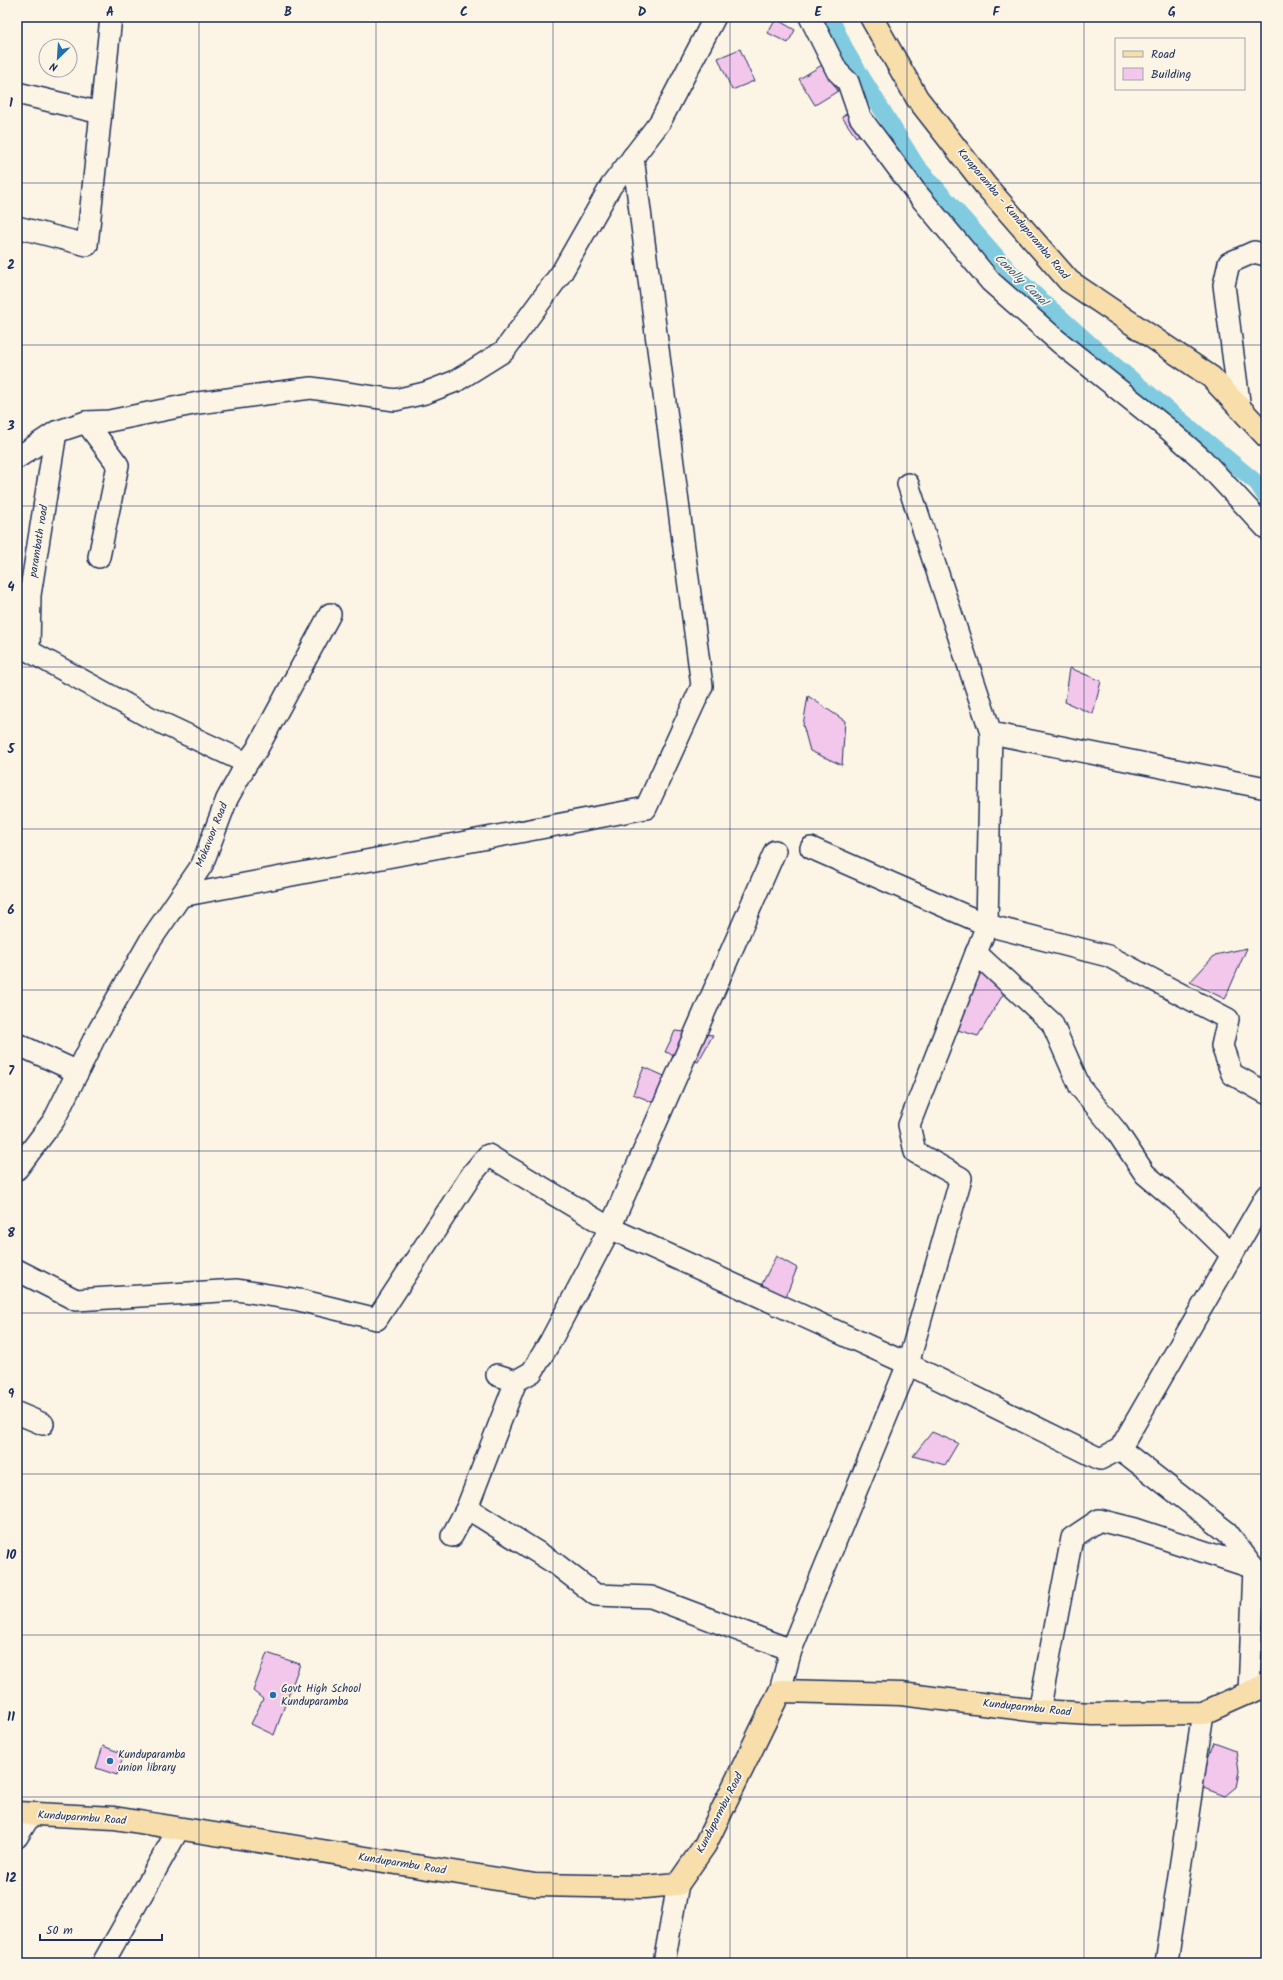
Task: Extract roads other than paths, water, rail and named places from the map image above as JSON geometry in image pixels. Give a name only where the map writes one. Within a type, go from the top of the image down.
[{"type":"main road","name":"Karaparamba - Kunduparamba Road","points":[[871,17],[918,98],[985,185],[1068,281],[1211,377],[1266,436]]},
{"type":"main road","name":"Kunduparmbu Road","points":[[24,1813],[114,1818],[178,1830],[535,1885],[644,1888],[678,1884],[705,1845],[780,1691],[901,1694],[1039,1711],[1092,1714],[1203,1713],[1257,1689]]},
{"type":"street","points":[[17,227],[87,245],[111,17]]},
{"type":"street","points":[[17,458],[56,432],[86,422],[109,421],[198,403],[311,388],[395,400],[425,393],[456,381],[504,351],[562,272],[611,186],[660,122],[716,17]]},
{"type":"street","points":[[810,17],[837,71],[848,82],[860,117],[915,191],[992,282],[1058,342],[1168,429],[1202,459],[1266,528]]},
{"type":"street","points":[[17,93],[101,113]]},
{"type":"street","points":[[181,896],[646,808],[702,686],[633,157]]},
{"type":"street","points":[[1240,409],[1224,285],[1229,263],[1254,252],[1266,255]]},
{"type":"street","points":[[86,422],[118,465],[99,557]]},
{"type":"street","name":"parambath road","points":[[23,646],[56,432]]},
{"type":"street","points":[[780,1691],[792,1650],[908,1364],[961,1178],[915,1152],[909,1125],[987,925],[991,733],[908,484]]},
{"type":"street","name":"Mokavoor Road","points":[[17,1169],[54,1120],[95,1037],[150,941],[202,865],[227,799],[247,763],[257,749],[330,614]]},
{"type":"street","points":[[23,646],[149,717],[247,763]]},
{"type":"street","points":[[991,733],[1266,788]]},
{"type":"street","points":[[811,848],[987,925],[1108,956],[1228,1019],[1222,1046],[1232,1074],[1266,1093]]},
{"type":"street","points":[[452,1536],[466,1508],[516,1381],[532,1372],[550,1342],[610,1228],[775,851]]},
{"type":"street","points":[[976,953],[1052,1023],[1080,1087],[1118,1132],[1146,1174],[1177,1201],[1232,1255]]},
{"type":"street","points":[[17,1044],[78,1072]]},
{"type":"street","points":[[17,1270],[76,1300],[237,1290],[299,1300],[377,1319],[472,1174],[488,1155],[610,1228],[908,1364],[1100,1459],[1120,1449],[1266,1196]]},
{"type":"street","points":[[496,1375],[516,1381]]},
{"type":"street","points":[[17,1413],[43,1424]]},
{"type":"street","points":[[1120,1449],[1227,1532],[1254,1568],[1257,1689]]},
{"type":"street","points":[[466,1508],[556,1564],[596,1595],[651,1597],[792,1650]]},
{"type":"street","points":[[1039,1711],[1072,1538],[1099,1520],[1135,1529],[1254,1568]]},
{"type":"street","points":[[1166,1963],[1203,1713]]},
{"type":"street","points":[[17,1837],[24,1813]]},
{"type":"street","points":[[103,1963],[178,1830]]},
{"type":"street","points":[[664,1963],[678,1884]]},
{"type":"waterway","name":"Conolly Canal","points":[[830,17],[847,53],[916,165],[1012,274],[1107,359],[1257,483],[1266,497]]},
{"type":"place","name":"Govt High School Kunduparamba","points":[[273,1695]]},
{"type":"place","name":"Kunduparamba union library","points":[[110,1761]]}]
